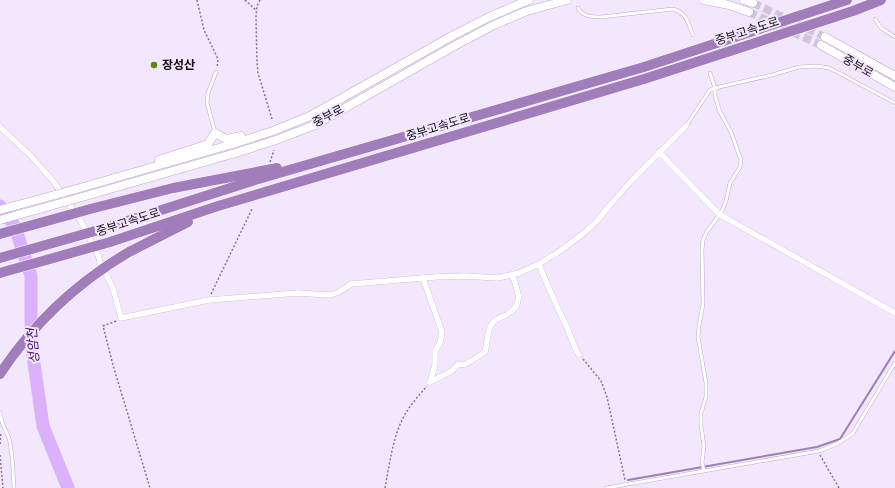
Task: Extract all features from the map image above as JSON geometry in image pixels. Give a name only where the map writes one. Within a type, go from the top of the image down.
[{"type":"highway","name":"중부고속도로","points":[[0,258],[102,229],[255,180],[644,68],[847,0]]},
{"type":"highway","name":"중부고속도로","points":[[0,273],[110,242],[231,202],[644,79],[852,11],[881,0]]},
{"type":"highway","points":[[0,234],[173,188],[340,156]]},
{"type":"highway","points":[[0,374],[26,339],[63,301],[97,273],[129,252],[172,229],[231,202]]},
{"type":"main road","name":"중부로","points":[[0,210],[136,172],[273,131],[310,116],[452,36],[489,17],[529,0]]},
{"type":"main road","name":"중부로","points":[[0,220],[239,152],[315,125],[494,25],[527,11],[567,0]]},
{"type":"main road","points":[[704,0],[729,5],[749,12]]},
{"type":"main road","points":[[744,0],[753,3]]},
{"type":"main road","name":"중부로","points":[[825,37],[895,76]]},
{"type":"main road","name":"중부로","points":[[821,45],[895,87]]},
{"type":"main road","points":[[136,172],[166,157],[208,144],[215,133],[226,139],[273,131]]},
{"type":"street","points":[[0,127],[31,156],[54,182],[82,223],[113,288],[121,318],[209,300],[297,293],[330,295],[339,292],[350,284],[464,276],[498,278],[519,273],[540,264],[560,251],[598,220],[659,152],[686,126]]},
{"type":"street","points":[[659,152],[719,214],[895,313]]},
{"type":"street","points":[[540,264],[572,342],[580,355]]},
{"type":"street","points":[[430,382],[452,371],[457,365],[466,364],[485,352],[489,330],[493,323],[498,318],[512,311],[519,298],[512,275]]},
{"type":"street","points":[[423,278],[442,332],[440,343],[435,351],[435,365],[430,382]]},
{"type":"lane","points":[[578,8],[579,11],[584,14],[601,17],[673,9],[682,13],[687,20],[693,35]]},
{"type":"lane","points":[[875,19],[881,28],[895,37]]},
{"type":"lane","points":[[686,126],[710,90],[799,67],[816,66],[829,68],[895,103]]},
{"type":"lane","points":[[215,133],[207,103],[208,93],[216,72]]},
{"type":"lane","points":[[703,470],[702,462],[704,447],[701,413],[706,397],[706,383],[698,337],[703,304],[702,250],[706,233],[726,201],[730,183],[740,167],[741,160],[731,132],[720,112],[710,73]]},
{"type":"lane","points":[[606,488],[819,451],[834,446],[845,440],[853,433],[895,363]]},
{"type":"lane","points":[[0,412],[1,423],[8,437],[12,452],[14,488]]},
{"type":"path","points":[[197,0],[204,30],[218,58],[216,72]]},
{"type":"path","points":[[245,0],[257,10]]},
{"type":"path","points":[[260,0],[257,10],[256,40],[258,73],[272,119]]},
{"type":"path","points":[[268,167],[274,150]]},
{"type":"path","points":[[209,300],[252,209]]},
{"type":"path","points":[[121,318],[103,326],[113,365],[150,488]]},
{"type":"path","points":[[580,355],[601,381],[608,397],[626,485]]},
{"type":"path","points":[[385,488],[399,426],[407,410],[430,382]]},
{"type":"path","points":[[0,444],[1,423]]},
{"type":"path","points":[[819,451],[839,488]]},
{"type":"path","points":[[0,455],[3,488]]},
{"type":"waterway","name":"성암천","points":[[0,206],[15,227],[31,276],[31,342],[43,426],[68,488]]},
{"type":"waterway","points":[[628,480],[817,447],[840,439],[895,351]]},
{"type":"tunnel","points":[[753,3],[825,37]]},
{"type":"tunnel","points":[[749,12],[821,45]]},
{"type":"place","name":"장성산","points":[[154,65]]}]
